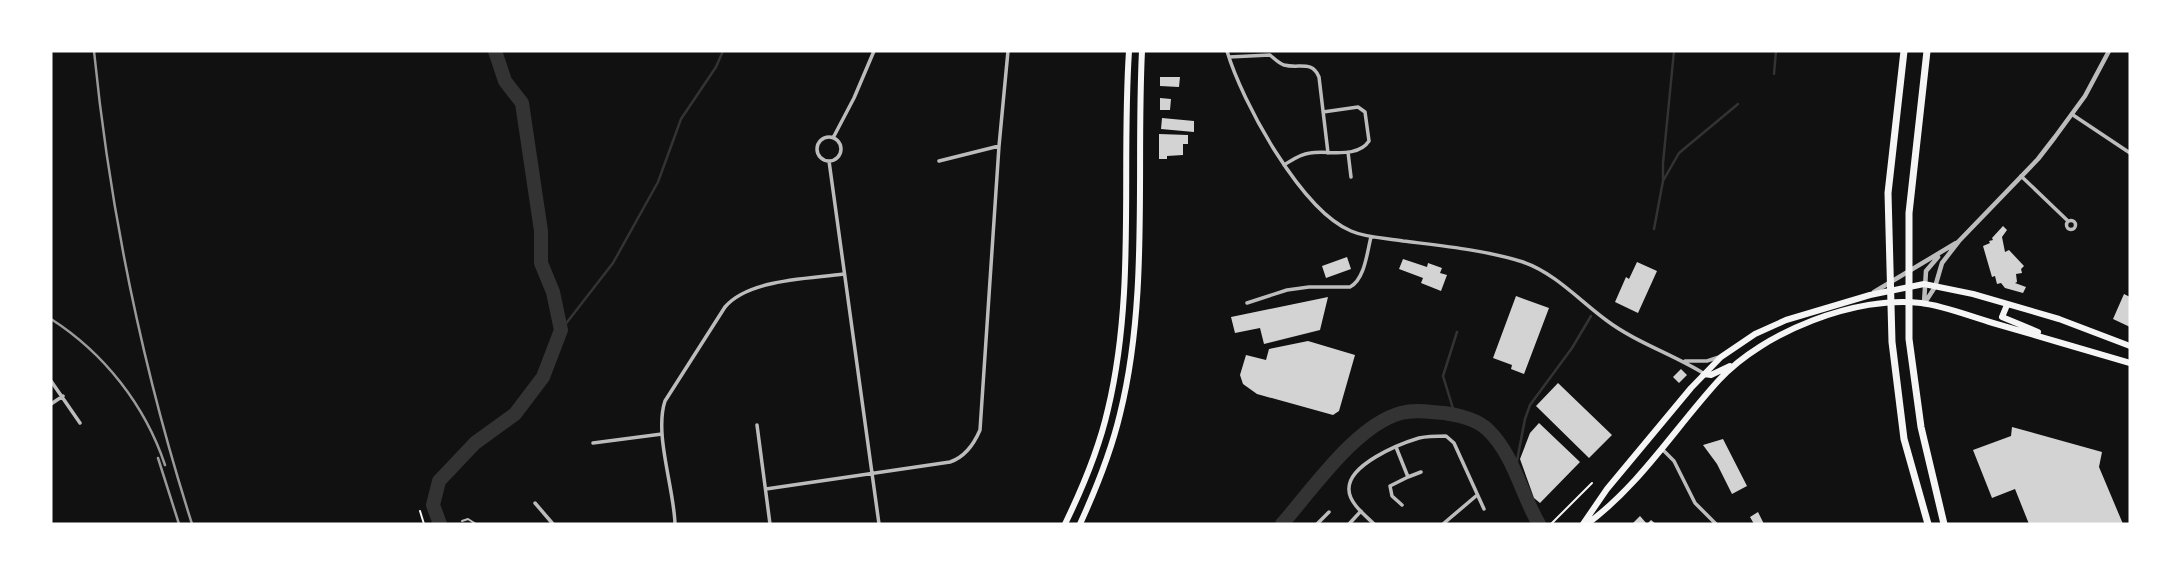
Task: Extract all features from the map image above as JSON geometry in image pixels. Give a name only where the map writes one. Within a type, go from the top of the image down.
[{"type":"highway","points":[[1905,51],[1888,193],[1892,342],[1904,439],[1928,524]]},
{"type":"highway","points":[[1927,51],[1909,213],[1909,339],[1920,427],[1944,524]]},
{"type":"main road","points":[[1065,524],[1087,479],[1108,411],[1116,371],[1125,261],[1129,51]]},
{"type":"main road","points":[[1080,524],[1098,486],[1120,415],[1130,361],[1137,266],[1142,51]]},
{"type":"main road","points":[[1585,524],[1607,489],[1721,356],[1755,334],[1786,320],[1870,295],[1924,284],[1973,293],[2059,319],[2130,346]]},
{"type":"main road","points":[[1704,374],[1711,375],[1735,364],[1770,339],[1796,327],[1872,304],[1924,304],[2130,363]]},
{"type":"main road","points":[[2007,304],[2002,317],[2065,343]]},
{"type":"main road","points":[[1585,524],[1619,497],[1735,364]]},
{"type":"main road","points":[[1650,438],[1662,449]]},
{"type":"street","points":[[833,138],[874,51]]},
{"type":"street","points":[[766,489],[958,459],[972,446],[980,430],[1008,51]]},
{"type":"street","points":[[1227,51],[1247,100],[1284,165],[1307,194],[1351,231],[1523,262],[1538,269],[1619,328],[1704,374]]},
{"type":"street","points":[[1924,304],[1935,286],[1942,263],[1959,241],[2038,159],[2073,115],[2109,51]]},
{"type":"street","points":[[1229,57],[1270,55],[1287,66],[1311,66],[1319,77],[1328,153]]},
{"type":"street","points":[[1284,165],[1298,156],[1310,153],[1361,149],[1369,141],[1365,112],[1358,107],[1323,112]]},
{"type":"street","points":[[2073,115],[2130,153]]},
{"type":"street","points":[[829,161],[818,155],[818,145],[825,138],[833,138]]},
{"type":"street","points":[[829,161],[839,155],[841,149],[833,138]]},
{"type":"street","points":[[939,161],[999,146]]},
{"type":"street","points":[[1348,152],[1351,177]]},
{"type":"street","points":[[829,161],[879,524]]},
{"type":"street","points":[[2021,176],[2068,221]]},
{"type":"street","points":[[1247,303],[1287,289],[1309,286],[1350,287],[1356,284],[1371,236]]},
{"type":"street","points":[[1870,295],[1959,241]]},
{"type":"street","points":[[1924,304],[1926,271],[1943,251]]},
{"type":"street","points":[[675,524],[675,505],[662,434],[662,412],[665,401],[733,297],[759,286],[844,274]]},
{"type":"street","points":[[1683,361],[1707,361],[1721,356]]},
{"type":"street","points":[[51,381],[80,423]]},
{"type":"street","points":[[51,404],[63,396]]},
{"type":"street","points":[[757,425],[770,524]]},
{"type":"street","points":[[593,443],[662,434]]},
{"type":"street","points":[[1374,524],[1361,511],[1349,492],[1350,480],[1366,463],[1422,437],[1446,436],[1454,443],[1484,509]]},
{"type":"street","points":[[1396,447],[1408,477]]},
{"type":"street","points":[[1662,449],[1674,461],[1695,503],[1716,524]]},
{"type":"street","points":[[1402,505],[1392,496],[1390,486],[1421,472]]},
{"type":"street","points":[[1443,524],[1476,495]]},
{"type":"street","points":[[535,503],[553,524]]},
{"type":"street","points":[[1349,524],[1361,511]]},
{"type":"street","points":[[1317,524],[1329,512]]},
{"type":"lane","points":[[462,521],[468,519],[476,524]]},
{"type":"path","points":[[1551,524],[1592,483]]},
{"type":"path","points":[[420,510],[424,524]]},
{"type":"building","points":[[1160,77],[1180,77],[1179,87],[1160,86]]},
{"type":"building","points":[[1160,98],[1171,99],[1170,110],[1160,110]]},
{"type":"building","points":[[1162,118],[1194,121],[1194,132],[1161,129]]},
{"type":"building","points":[[1159,134],[1188,135],[1188,144],[1183,144],[1183,155],[1159,159]]},
{"type":"building","points":[[2003,226],[2007,230],[2002,237],[2005,252],[2009,250],[2024,266],[2022,273],[2016,274],[2015,283],[2026,287],[2023,293],[2005,288],[2001,283],[1997,284],[1995,276],[1992,277],[1983,246],[1993,240]]},
{"type":"building","points":[[1347,257],[1351,269],[1326,278],[1322,266]]},
{"type":"building","points":[[1403,259],[1427,267],[1428,263],[1442,268],[1440,273],[1447,275],[1441,291],[1421,283],[1423,278],[1399,269]]},
{"type":"building","points":[[1637,262],[1657,271],[1638,313],[1615,302],[1626,277],[1629,279]]},
{"type":"building","points":[[2124,294],[2130,297],[2130,327],[2113,319]]},
{"type":"building","points":[[1516,296],[1549,308],[1524,374],[1511,369],[1512,365],[1493,358]]},
{"type":"building","points":[[1328,297],[1320,330],[1264,344],[1260,328],[1235,333],[1231,317]]},
{"type":"building","points":[[1308,341],[1355,355],[1339,411],[1333,415],[1257,394],[1243,384],[1240,375],[1246,355],[1266,360],[1269,349]]},
{"type":"building","points":[[1681,369],[1687,375],[1679,383],[1673,377]]},
{"type":"building","points":[[1558,383],[1612,435],[1589,458],[1536,406]]},
{"type":"building","points":[[1539,423],[1580,462],[1540,503],[1534,498],[1520,459],[1530,433]]},
{"type":"building","points":[[2012,427],[2102,452],[2099,467],[2123,524],[2029,524],[2015,489],[1992,498],[1973,450],[2011,436]]},
{"type":"building","points":[[1723,439],[1747,486],[1732,494],[1717,464],[1703,445]]},
{"type":"building","points":[[1758,512],[1764,524],[1754,524],[1750,517]]},
{"type":"building","points":[[1640,516],[1647,524],[1632,524]]},
{"type":"waterway","points":[[440,524],[433,505],[439,481],[475,443],[515,414],[543,377],[561,330],[553,292],[541,263],[541,231],[522,103],[505,81],[495,51]]},
{"type":"waterway","points":[[561,330],[613,263],[658,182],[681,119],[716,67],[723,51]]},
{"type":"waterway","points":[[1663,180],[1674,51]]},
{"type":"waterway","points":[[1774,74],[1776,51]]},
{"type":"waterway","points":[[1654,229],[1663,181],[1679,153],[1738,104]]},
{"type":"waterway","points":[[1515,471],[1530,405],[1572,348],[1591,316]]},
{"type":"waterway","points":[[1455,415],[1443,376],[1457,332]]},
{"type":"waterway","points":[[1282,524],[1351,444],[1384,420],[1401,413],[1417,411],[1461,417],[1479,423],[1488,430],[1511,463],[1539,524]]},
{"type":"railway","points":[[94,51],[109,171],[131,290],[158,408],[192,524]]},
{"type":"railway","points":[[51,319],[88,348],[120,382],[146,422],[165,465]]},
{"type":"railway","points":[[158,458],[179,524]]}]
